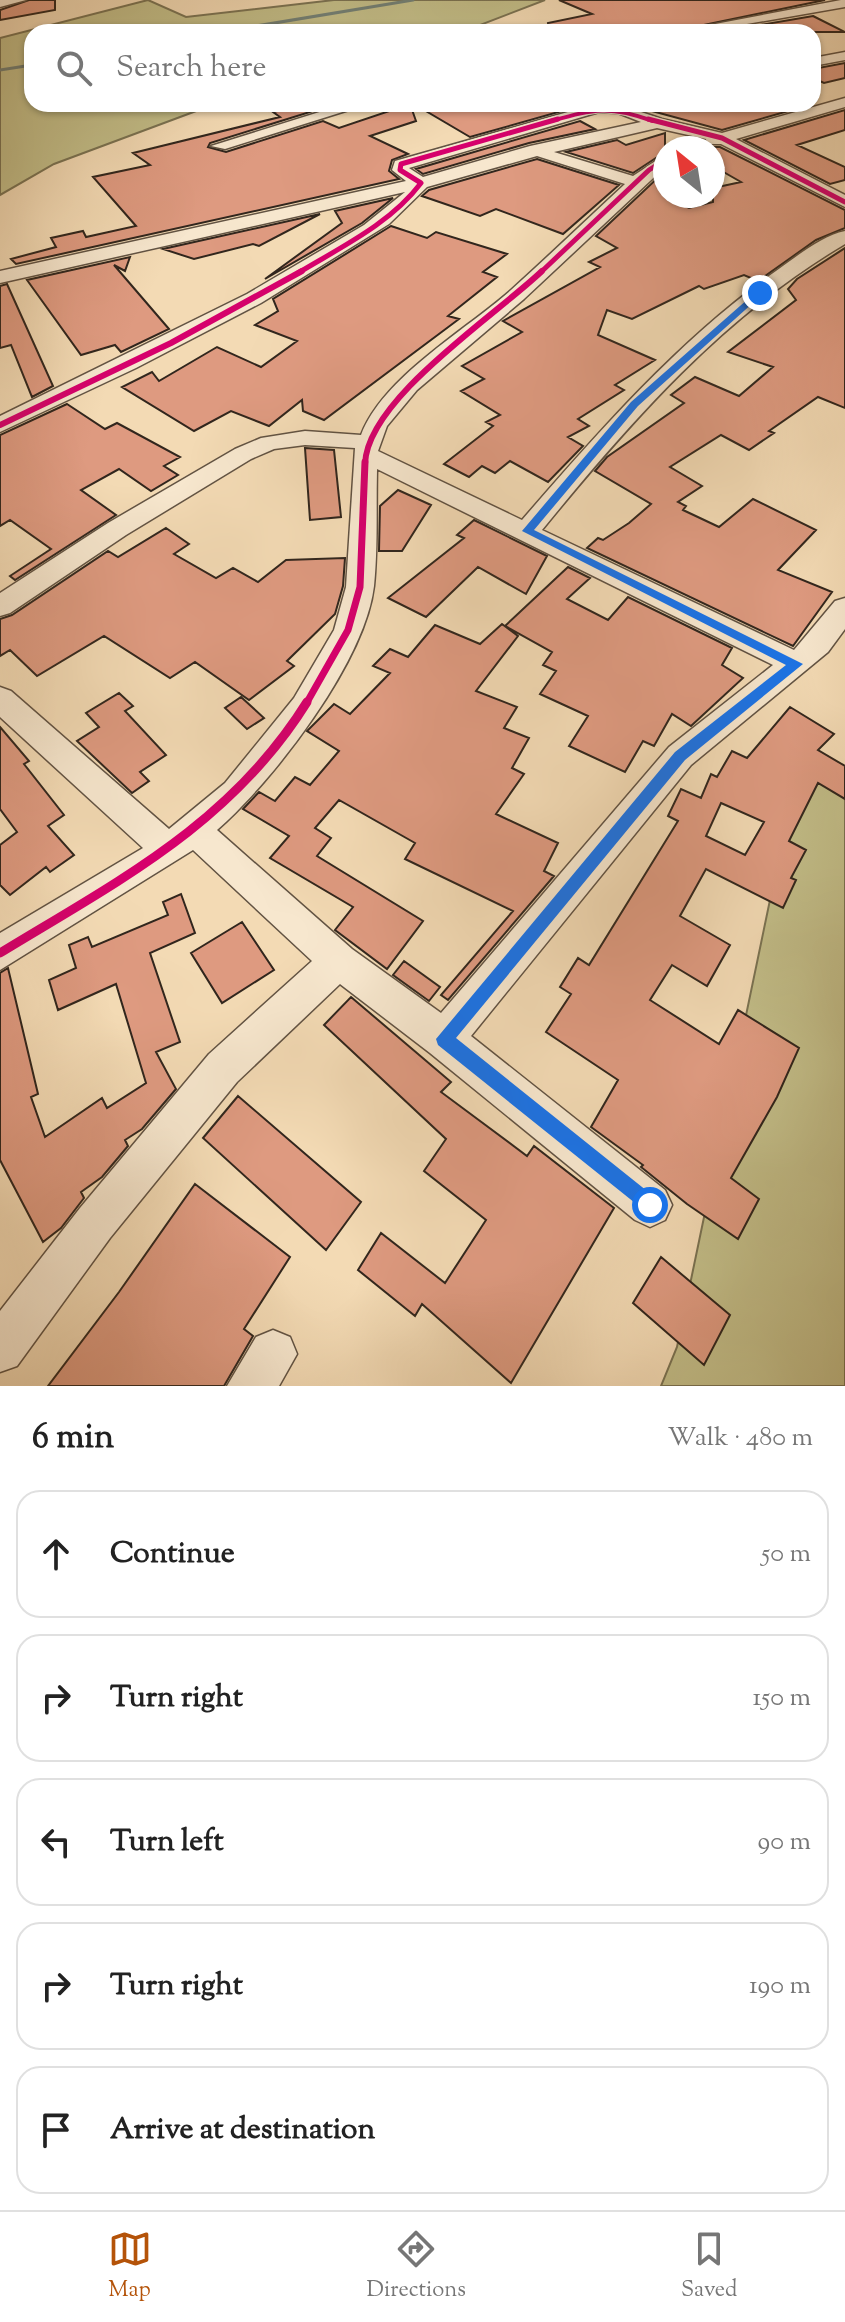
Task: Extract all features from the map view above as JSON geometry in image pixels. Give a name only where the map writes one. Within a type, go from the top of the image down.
[{"type":"street","points":[[0,3],[20,0]]},
{"type":"street","points":[[725,24],[845,3]]},
{"type":"street","points":[[821,60],[845,56]]},
{"type":"street","points":[[821,109],[845,102]]},
{"type":"street","points":[[219,146],[334,112]]},
{"type":"street","points":[[421,183],[398,167],[584,112]]},
{"type":"street","points":[[628,112],[657,123],[713,136]]},
{"type":"street","points":[[725,137],[811,112]]},
{"type":"street","points":[[0,277],[421,183],[538,150],[657,123]]},
{"type":"street","points":[[508,134],[569,163],[637,182]]},
{"type":"street","points":[[725,140],[845,202]]},
{"type":"street","points":[[0,953],[182,840],[237,793],[305,706],[348,630],[360,587],[366,448],[376,425],[409,385],[517,295],[653,169]]},
{"type":"street","points":[[0,425],[207,325],[290,279],[406,203],[421,183]]},
{"type":"street","points":[[527,531],[635,404],[666,374],[760,293],[845,236]]},
{"type":"street","points":[[0,606],[117,529],[243,454],[269,443],[305,438],[366,448],[797,664]]},
{"type":"street","points":[[444,1039],[680,756],[759,690],[797,664],[818,645],[845,608]]},
{"type":"street","points":[[0,699],[444,1039],[650,1205]]},
{"type":"street","points":[[0,1349],[95,1223],[223,1068],[339,961]]},
{"type":"shaded area","points":[[148,0],[186,17],[334,0],[545,0],[483,24],[55,24]]},
{"type":"shaded area","points":[[24,32],[24,112],[194,112],[54,164],[0,195],[0,38]]},
{"type":"shaded area","points":[[796,775],[845,775],[845,1386],[661,1386],[677,1347]]},
{"type":"building","points":[[29,0],[55,0],[55,10],[0,20],[0,10]]},
{"type":"building","points":[[559,0],[825,0],[709,24],[548,24],[592,14]]},
{"type":"building","points":[[813,16],[845,32],[821,32],[821,24],[766,24]]},
{"type":"building","points":[[845,63],[845,78],[824,83],[821,82],[821,68]]},
{"type":"building","points":[[845,110],[845,130],[797,145],[845,167],[845,180],[830,184],[744,140]]},
{"type":"building","points":[[273,112],[310,112],[210,143],[208,147],[226,152],[323,121],[339,128],[386,112],[413,112],[416,121],[370,136],[408,154],[392,160],[389,171],[399,179],[16,264],[11,259],[56,247],[51,238],[83,231],[86,237],[136,226],[93,177],[150,165],[133,153],[280,117]]},
{"type":"building","points":[[428,112],[558,112],[470,137]]},
{"type":"building","points":[[656,112],[785,112],[722,130]]},
{"type":"building","points":[[580,121],[595,129],[529,143],[423,174],[416,169]]},
{"type":"building","points":[[653,137],[653,160],[633,173],[566,152],[617,140],[626,145]]},
{"type":"building","points":[[725,150],[845,210],[845,228],[816,240],[758,281],[744,275],[704,289],[699,286],[632,319],[607,310],[598,335],[655,360],[615,385],[624,390],[578,419],[589,426],[568,437],[583,446],[548,482],[510,461],[495,473],[482,466],[469,477],[444,464],[493,426],[486,422],[500,415],[461,391],[484,379],[462,366],[522,332],[503,321],[600,267],[589,262],[617,248],[596,236],[653,182],[653,208],[725,208],[725,185],[741,182],[725,173]]},
{"type":"building","points":[[537,159],[619,185],[563,234],[496,209],[480,216],[422,196],[429,190]]},
{"type":"building","points":[[393,198],[362,223],[265,279],[342,223],[335,211]]},
{"type":"building","points":[[320,214],[259,246],[253,244],[194,259],[163,249]]},
{"type":"building","points":[[391,226],[427,238],[436,232],[507,254],[483,272],[497,277],[448,316],[459,319],[324,420],[303,411],[302,400],[269,426],[231,411],[194,431],[122,387],[152,372],[159,381],[217,347],[261,367],[297,341],[255,325],[278,311],[273,299]]},
{"type":"building","points":[[845,248],[845,408],[818,397],[769,431],[774,433],[749,450],[721,435],[670,467],[702,486],[678,502],[686,506],[683,510],[719,527],[753,499],[816,530],[778,570],[832,592],[793,646],[587,548],[598,538],[603,540],[629,523],[651,504],[595,471],[607,457],[684,403],[671,395],[695,377],[739,396],[773,367],[728,352],[796,300],[788,289],[797,279]]},
{"type":"building","points":[[130,257],[125,271],[114,265],[169,329],[121,352],[115,345],[81,355],[27,280]]},
{"type":"building","points":[[7,284],[53,386],[32,397],[11,345],[0,348],[0,286]]},
{"type":"building","points":[[67,404],[105,429],[117,423],[180,457],[164,466],[178,475],[151,491],[119,469],[81,490],[116,515],[15,580],[10,576],[51,549],[10,520],[0,526],[0,435]]},
{"type":"building","points":[[305,448],[334,450],[341,517],[310,520]]},
{"type":"building","points":[[398,490],[431,505],[402,551],[379,551],[380,506]]},
{"type":"building","points":[[474,520],[547,556],[526,594],[478,567],[426,617],[388,598],[464,538],[457,535]]},
{"type":"building","points":[[166,528],[189,544],[174,554],[216,578],[233,568],[258,582],[286,560],[345,558],[343,586],[335,614],[287,661],[294,666],[249,700],[195,662],[170,678],[104,636],[37,676],[10,650],[0,656],[0,619],[12,615],[108,551],[118,557]]},
{"type":"building","points":[[568,567],[590,578],[567,599],[608,620],[628,597],[732,648],[722,665],[743,678],[691,726],[672,714],[654,746],[643,741],[625,772],[569,746],[588,716],[540,694],[556,671],[543,665],[552,652],[505,626]]},
{"type":"building","points":[[502,624],[518,636],[476,691],[517,707],[504,728],[529,738],[512,768],[524,774],[496,814],[558,843],[544,871],[554,876],[448,1000],[441,995],[513,911],[405,859],[415,843],[339,800],[315,828],[331,838],[317,856],[423,921],[387,969],[335,930],[353,907],[270,858],[289,836],[243,809],[259,792],[275,801],[295,777],[310,785],[339,751],[307,731],[334,704],[350,714],[390,673],[373,666],[390,649],[408,657],[435,625],[480,644]]},
{"type":"building","points":[[119,693],[133,706],[125,711],[166,755],[140,772],[149,781],[132,793],[77,741],[99,727],[86,713]]},
{"type":"building","points":[[241,697],[264,718],[247,729],[225,708]]},
{"type":"building","points":[[790,707],[834,734],[818,750],[845,766],[845,799],[818,783],[789,841],[806,850],[791,878],[796,880],[783,908],[706,869],[680,916],[730,945],[707,986],[672,965],[650,1000],[719,1044],[738,1010],[799,1048],[777,1097],[731,1178],[759,1199],[738,1239],[687,1204],[641,1167],[643,1165],[591,1127],[618,1080],[546,1032],[571,994],[560,987],[578,958],[589,965],[678,821],[668,816],[681,789],[701,798],[711,774],[717,777],[732,751],[747,758]],"holes":[[[721,803],[764,822],[745,855],[706,836]]]},
{"type":"building","points":[[0,727],[29,761],[24,764],[64,815],[48,826],[74,855],[50,872],[46,867],[10,895],[0,885],[0,845],[17,832],[0,809]]},
{"type":"building","points":[[181,894],[195,933],[150,953],[180,1042],[156,1052],[176,1089],[142,1129],[125,1140],[128,1146],[102,1177],[81,1192],[84,1198],[61,1228],[43,1242],[0,1160],[0,973],[8,968],[38,1094],[31,1097],[45,1137],[102,1098],[107,1108],[146,1083],[116,984],[58,1010],[49,980],[76,968],[69,945],[88,937],[92,947],[168,915],[163,902]]},
{"type":"building","points":[[242,922],[274,970],[222,1003],[191,953]]},
{"type":"building","points":[[404,961],[440,987],[429,1001],[393,975]]},
{"type":"building","points":[[351,997],[451,1082],[441,1092],[527,1156],[534,1146],[614,1208],[511,1383],[422,1304],[415,1316],[358,1270],[381,1233],[445,1283],[486,1220],[424,1171],[446,1139],[324,1025]]},
{"type":"building","points":[[238,1096],[361,1202],[326,1250],[203,1138]]},
{"type":"building","points":[[195,1184],[290,1257],[244,1329],[253,1336],[224,1386],[48,1386],[119,1292]]},
{"type":"building","points":[[661,1257],[730,1315],[704,1365],[633,1303]]},
{"type":"waterway","points":[[268,24],[413,0]]},
{"type":"waterway","points":[[0,70],[24,66]]},
{"type":"cycle path","points":[[0,425],[213,321],[296,275],[371,228],[404,203],[421,183],[400,170],[401,164],[584,112]]},
{"type":"cycle path","points":[[628,112],[657,123],[722,138],[845,202]]},
{"type":"cycle path","points":[[0,953],[169,850],[237,793],[305,706],[348,630],[360,587],[365,454],[376,425],[409,385],[517,295],[653,168]]},
{"type":"route","points":[[650,1205],[444,1039],[680,756],[715,725],[797,664],[527,531],[635,404],[760,293]]}]
